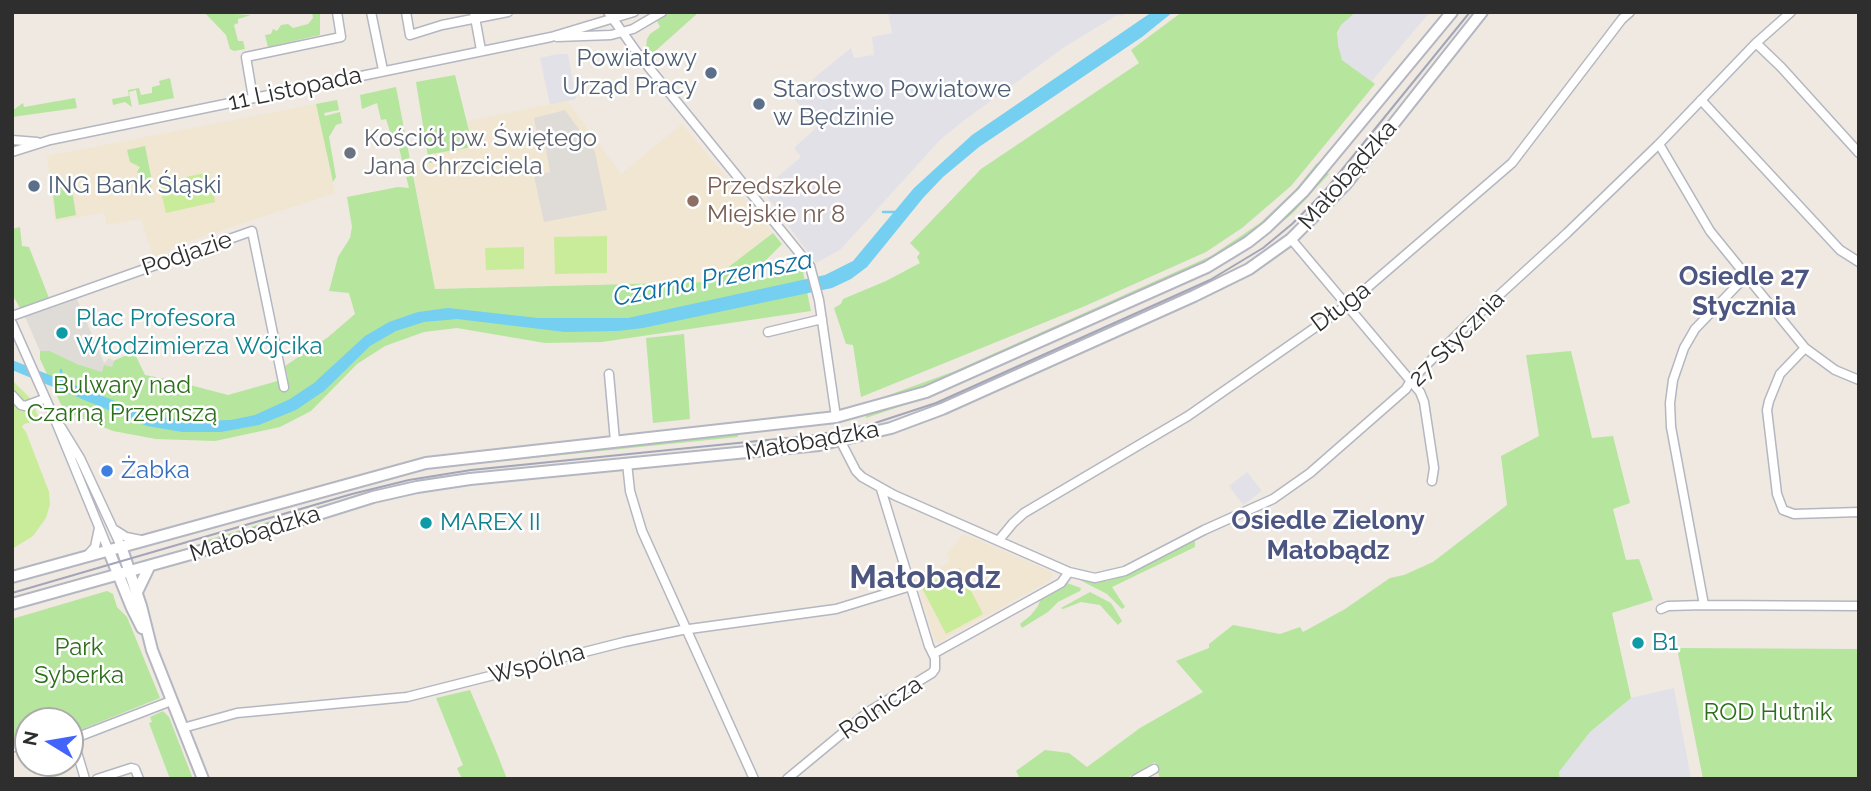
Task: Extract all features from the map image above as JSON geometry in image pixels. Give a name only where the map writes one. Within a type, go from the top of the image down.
[{"type":"street","points":[[253,98],[246,57],[341,37],[337,12]]},
{"type":"street","points":[[371,12],[383,70]]},
{"type":"street","points":[[406,12],[411,35],[474,15],[508,12]]},
{"type":"street","name":"11 Listopada","points":[[12,152],[40,142],[551,37],[610,15],[635,12]]},
{"type":"street","name":"11 Listopada","points":[[551,37],[600,37],[622,33],[662,12]]},
{"type":"street","name":"Małobądzka","points":[[12,577],[405,467],[478,456],[836,417],[926,392],[1171,283],[1228,255],[1267,227],[1303,192],[1452,12]]},
{"type":"street","name":"Małobądzka","points":[[12,604],[409,489],[461,480],[746,454],[840,440],[915,420],[1194,296],[1249,269],[1291,239],[1346,184],[1482,12]]},
{"type":"street","name":"Długa","points":[[999,540],[1024,513],[1188,416],[1346,306],[1512,163],[1630,12]]},
{"type":"street","name":"27 Stycznia","points":[[840,440],[856,471],[881,489],[1069,572],[1095,578],[1111,576],[1144,562],[1204,530],[1273,499],[1310,473],[1406,389],[1411,380],[1659,144],[1756,43],[1791,12]]},
{"type":"street","points":[[474,15],[481,50]]},
{"type":"street","points":[[610,15],[801,252],[814,277],[840,440]]},
{"type":"street","points":[[1756,43],[1859,153]]},
{"type":"street","points":[[1701,100],[1840,250],[1859,262]]},
{"type":"street","name":"11 Listopada","points":[[12,141],[40,142]]},
{"type":"street","points":[[1659,144],[1710,231],[1804,348],[1835,370],[1859,380]]},
{"type":"street","name":"Podjazie","points":[[12,316],[252,231],[284,387]]},
{"type":"street","points":[[1291,239],[1420,392],[1424,402],[1434,468],[1432,481]]},
{"type":"street","points":[[1704,605],[1671,427],[1671,392],[1677,364],[1695,329],[1746,276]]},
{"type":"street","points":[[768,332],[822,319]]},
{"type":"street","points":[[12,323],[44,399],[80,458],[121,545],[124,573],[131,593],[203,779]]},
{"type":"street","points":[[1804,348],[1780,374],[1767,410],[1777,494],[1783,510],[1794,514],[1859,512]]},
{"type":"street","points":[[609,374],[615,441]]},
{"type":"street","points":[[12,395],[21,405],[26,406],[44,399]]},
{"type":"street","points":[[57,422],[108,549],[124,573]]},
{"type":"street","points":[[627,463],[630,491],[642,531],[754,779]]},
{"type":"street","points":[[881,489],[933,654]]},
{"type":"street","points":[[886,501],[894,495]]},
{"type":"street","points":[[87,555],[95,547],[99,528]]},
{"type":"street","points":[[114,530],[126,537],[141,540]]},
{"type":"street","points":[[131,593],[149,566]]},
{"type":"street","points":[[890,593],[906,570]]},
{"type":"street","name":"Rolnicza","points":[[788,779],[868,712],[932,673],[936,664],[933,654],[1061,583],[1069,572]]},
{"type":"street","points":[[101,578],[131,593]]},
{"type":"street","name":"Wspólna","points":[[183,728],[237,712],[407,697],[624,642],[686,630],[836,609],[911,586]]},
{"type":"street","points":[[1661,609],[1668,606],[1704,605],[1859,606]]},
{"type":"street","points":[[84,734],[171,701]]},
{"type":"street","points":[[97,779],[131,768],[135,769],[139,779]]},
{"type":"street","points":[[1136,779],[1154,769]]},
{"type":"shaded area","points":[[888,12],[1127,12],[1122,16],[1117,15],[1063,48],[962,122],[940,140],[840,250],[816,263],[762,190],[801,157],[794,148],[817,127],[792,96],[851,48],[854,58],[874,55],[872,37],[892,33]]},
{"type":"shaded area","points":[[1356,12],[1430,12],[1371,82],[1342,60],[1336,39],[1341,25]]},
{"type":"shaded area","points":[[568,54],[576,99],[550,105],[540,58]]},
{"type":"shaded area","points":[[567,101],[621,174],[682,124],[773,233],[709,282],[435,289],[412,166],[432,163],[431,154],[472,147],[467,121]]},
{"type":"shaded area","points":[[316,104],[335,193],[171,247],[169,252],[153,257],[141,219],[107,225],[104,212],[55,222],[47,156]]},
{"type":"shaded area","points":[[565,110],[595,152],[607,210],[544,222],[534,176],[550,172],[545,144],[539,145],[534,118]]},
{"type":"shaded area","name":"Plac Profesora Włodzimierza Wójcika","points":[[77,299],[104,363],[109,358],[114,361],[112,367],[104,365],[102,372],[50,351],[40,351],[25,317]]},
{"type":"shaded area","points":[[1247,472],[1262,491],[1243,505],[1229,486]]},
{"type":"shaded area","points":[[964,534],[1050,571],[1053,575],[1049,581],[939,642],[935,641],[916,581],[950,562],[947,553]]},
{"type":"shaded area","points":[[1674,688],[1691,779],[1560,779],[1559,772],[1590,732],[1631,698]]},
{"type":"green space","points":[[204,12],[251,15],[238,19],[238,23],[234,25],[238,41],[243,41],[245,49],[230,49],[226,35]]},
{"type":"green space","points":[[312,12],[320,12],[320,35],[268,47],[265,35],[271,34],[273,29],[277,31],[281,25],[288,24],[293,28],[308,24],[313,18]]},
{"type":"green space","points":[[671,12],[699,12],[652,54],[646,48],[647,39],[660,27],[657,21]]},
{"type":"green space","points":[[1182,12],[1356,12],[1341,25],[1337,33],[1338,45],[1342,60],[1375,84],[1291,186],[1242,228],[1206,252],[1085,306],[861,397],[853,345],[846,344],[834,308],[841,304],[843,299],[920,263],[917,257],[920,253],[910,243],[981,169],[1139,63],[1131,50]]},
{"type":"green space","points":[[455,75],[473,147],[431,154],[432,163],[429,163],[416,82]]},
{"type":"green space","points":[[170,78],[174,98],[139,105],[136,90],[129,92],[132,107],[125,102],[113,105],[112,99],[129,96],[128,90],[139,88],[141,95],[152,93],[152,87],[160,85],[159,81]]},
{"type":"green space","name":"Bulwary nad Czarną Przemszą","points":[[396,87],[435,289],[709,282],[773,233],[782,244],[752,274],[754,281],[795,272],[802,267],[811,311],[602,342],[545,343],[457,328],[424,332],[385,346],[357,364],[311,411],[280,427],[215,441],[156,439],[113,431],[64,411],[40,359],[40,351],[50,351],[80,365],[104,365],[134,352],[145,375],[228,395],[288,378],[285,366],[327,338],[355,314],[349,293],[329,291],[338,257],[350,238],[352,227],[347,197],[398,187],[409,188],[397,140],[398,147],[395,148],[386,119],[381,120],[377,103],[362,109],[360,95]]},
{"type":"green space","points":[[75,98],[77,108],[12,117],[12,111],[23,103],[24,107]]},
{"type":"green space","points":[[337,100],[339,110],[324,113],[325,116],[340,112],[342,123],[336,125],[329,137],[336,177],[333,182],[316,104]]},
{"type":"green space","points":[[145,146],[152,181],[151,188],[146,190],[143,178],[137,172],[140,167],[130,162],[127,150]]},
{"type":"green space","points":[[1317,163],[1319,165],[1293,197],[1272,218],[1219,255],[925,387],[887,399],[886,396],[955,371],[1211,256],[1260,223],[1295,190]]},
{"type":"green space","points":[[1326,171],[1329,174],[1292,214],[1259,241],[1226,263],[940,393],[866,418],[866,415],[917,399],[1267,233],[1298,204]]},
{"type":"green space","points":[[209,172],[215,202],[166,213],[159,183]]},
{"type":"green space","points":[[64,181],[71,184],[76,215],[56,219],[52,184]]},
{"type":"green space","points":[[20,227],[22,246],[29,247],[49,298],[20,308],[12,294],[12,229]]},
{"type":"green space","points":[[607,236],[607,273],[555,274],[554,237]]},
{"type":"green space","points":[[524,247],[524,269],[486,270],[485,248]]},
{"type":"green space","points":[[684,334],[690,419],[653,423],[646,338]]},
{"type":"green space","points":[[1571,351],[1592,438],[1613,436],[1630,503],[1613,509],[1626,560],[1639,559],[1653,600],[1612,613],[1631,698],[1590,732],[1559,772],[1560,779],[1160,779],[1155,762],[1126,779],[1020,779],[1016,771],[1045,750],[1069,753],[1087,767],[1140,728],[1203,692],[1176,661],[1209,648],[1209,644],[1233,625],[1280,634],[1300,627],[1303,632],[1345,609],[1390,578],[1433,562],[1507,505],[1501,456],[1539,436],[1526,355]]},
{"type":"green space","points":[[12,380],[30,398],[40,420],[22,427],[49,492],[50,504],[46,518],[33,536],[12,549]]},
{"type":"green space","points":[[813,424],[738,433],[738,437],[425,469],[360,484],[184,537],[225,521],[372,480],[427,467]]},
{"type":"green space","points":[[739,446],[740,449],[772,447],[435,479],[352,498],[208,544],[207,540],[370,491],[435,477]]},
{"type":"green space","points":[[1193,540],[1195,547],[1112,587],[1125,607],[1122,609],[1107,594],[1076,578],[1107,581],[1143,567]]},
{"type":"green space","points":[[960,568],[967,582],[954,590],[968,585],[983,614],[946,634],[921,586]]},
{"type":"green space","points":[[1067,583],[1081,588],[1080,591],[1058,602],[1048,612],[1022,628],[1020,624],[1031,615],[1041,598]]},
{"type":"green space","name":"Park Syberka","points":[[107,591],[113,594],[117,607],[127,617],[160,698],[84,728],[84,707],[14,707],[12,742],[12,619]]},
{"type":"green space","points":[[1090,592],[1111,603],[1122,621],[1118,625],[1100,605],[1081,602],[1061,608]]},
{"type":"green space","name":"ROD Hutnik","points":[[1677,648],[1859,649],[1859,779],[1703,779]]},
{"type":"green space","points":[[470,690],[507,779],[462,779],[457,768],[463,765],[436,698]]},
{"type":"green space","points":[[163,711],[169,717],[193,779],[170,779],[149,723],[152,722],[150,717]]},
{"type":"water","points":[[1152,12],[1173,12],[1142,37],[979,147],[923,198],[867,267],[832,288],[618,331],[565,332],[457,319],[424,322],[396,331],[370,346],[324,391],[296,410],[259,425],[221,432],[182,432],[147,426],[12,370],[12,360],[150,415],[189,421],[231,420],[255,415],[290,399],[314,383],[365,336],[389,322],[418,312],[448,308],[538,318],[628,318],[825,275],[853,261],[914,188],[972,135]]},
{"type":"waterway","points":[[883,212],[897,212]]},
{"type":"waterway","points":[[61,370],[62,381]]},
{"type":"tram line","points":[[12,593],[352,494],[409,480],[471,470],[817,435],[875,423],[936,403],[1210,280],[1263,248],[1323,193],[1470,12]]},
{"type":"place","name":"Powiatowy Urząd Pracy","points":[[711,73]]},
{"type":"place","name":"Starostwo Powiatowe w Będzinie","points":[[759,104]]},
{"type":"place","name":"Kościół pw. Świętego Jana Chrzciciela","points":[[350,153]]},
{"type":"place","name":"ING Bank Śląski","points":[[34,186]]},
{"type":"place","name":"Przedszkole Miejskie nr 8","points":[[693,201]]},
{"type":"place","name":"Plac Profesora Włodzimierza Wójcika","points":[[62,333]]},
{"type":"place","name":"Żabka","points":[[107,471]]},
{"type":"place","name":"MAREX II","points":[[426,523]]},
{"type":"place","name":"B1","points":[[1638,643]]},
{"type":"district","name":"Osiedle 27 Stycznia","points":[[1744,292]]},
{"type":"district","name":"Osiedle Zielony Małobądz","points":[[1328,536]]},
{"type":"district","name":"Małobądz","points":[[925,578]]},
{"type":"water label","name":"Czarna Przemsza","points":[[713,279]]}]
